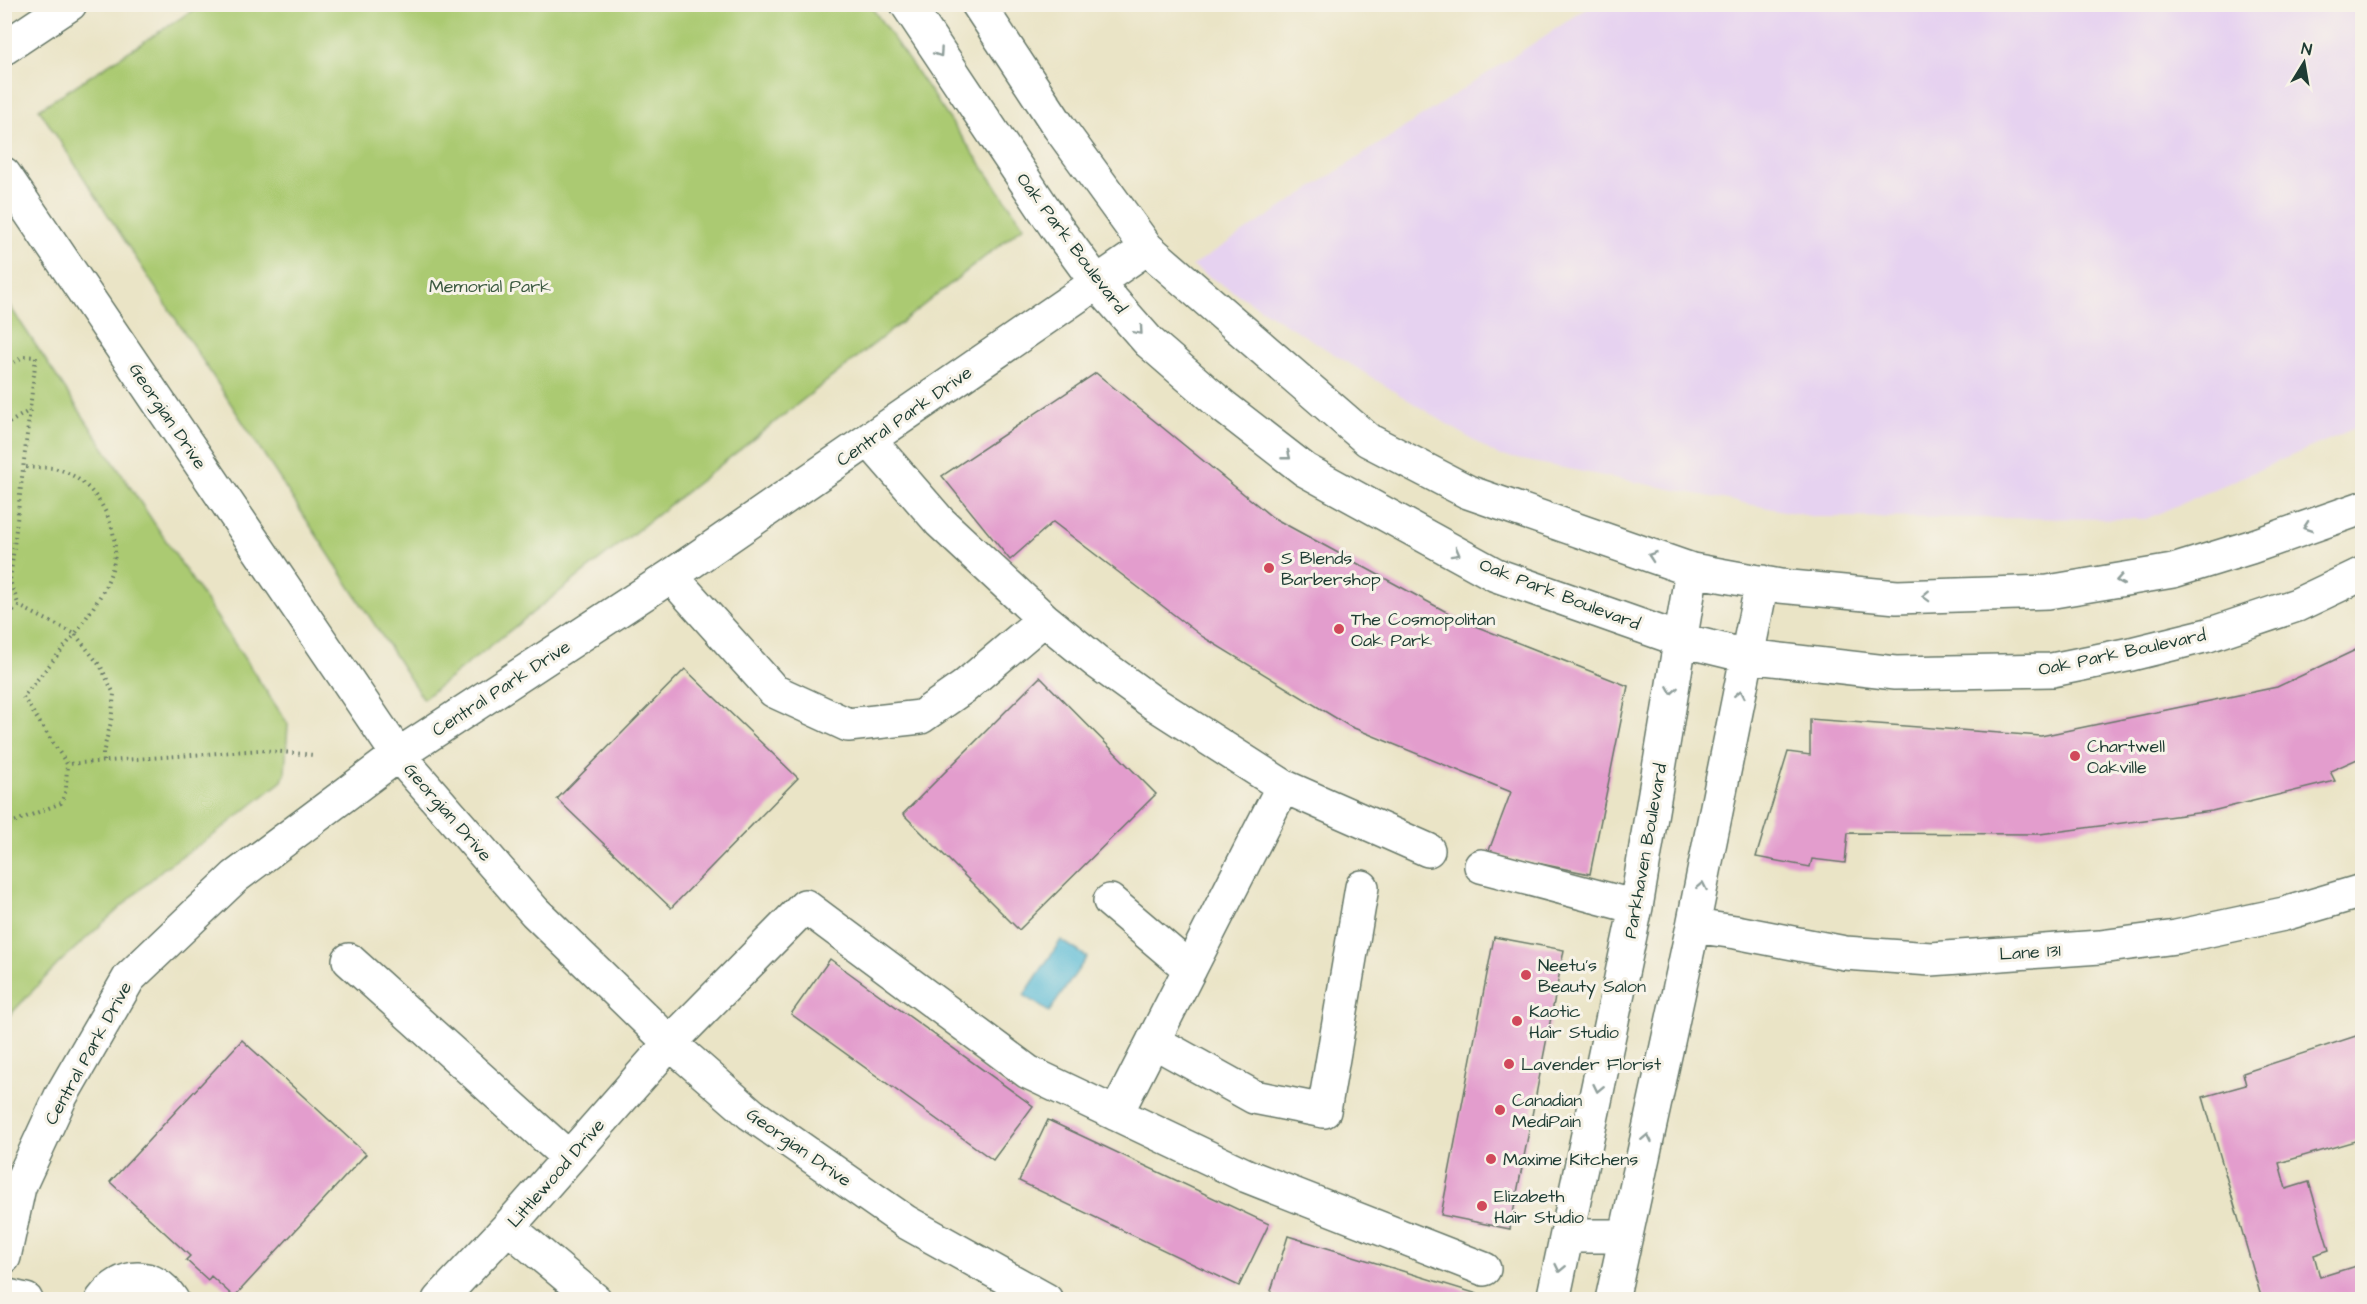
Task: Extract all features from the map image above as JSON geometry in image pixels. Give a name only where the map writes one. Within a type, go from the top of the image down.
[{"type":"street","points":[[4,48],[70,4]]},
{"type":"street","name":"Oak Park Boulevard","points":[[907,4],[1056,227],[1097,283],[1149,342],[1224,407],[1305,470],[1496,575],[1680,640],[1748,656],[1895,673],[2052,670],[2208,635],[2296,605],[2362,574]]},
{"type":"street","points":[[978,4],[1059,127],[1147,248],[1368,440],[1468,492],[1692,570],[1780,586],[1897,597],[2048,592],[2173,571],[2251,547],[2362,508]]},
{"type":"street","name":"Georgian Drive","points":[[4,174],[398,755],[535,912],[670,1043],[751,1114],[906,1222],[1046,1299]]},
{"type":"street","name":"Central Park Drive","points":[[4,1257],[19,1186],[61,1096],[129,978],[235,877],[398,755],[671,576],[1147,248]]},
{"type":"street","points":[[869,440],[940,522],[1044,619],[1096,662],[1152,702],[1283,786],[1428,850]]},
{"type":"street","name":"Parkhaven Boulevard","points":[[1554,1299],[1636,907],[1692,570]]},
{"type":"street","points":[[671,576],[774,691],[848,725],[921,717],[964,687],[1044,619]]},
{"type":"street","points":[[1612,1299],[1694,926],[1762,582]]},
{"type":"street","points":[[1283,786],[1116,1114],[1247,1176],[1484,1269]]},
{"type":"street","points":[[1481,866],[1636,907]]},
{"type":"street","points":[[1154,1041],[1254,1097],[1323,1111],[1362,887]]},
{"type":"street","name":"Lane 131","points":[[1694,926],[1845,953],[1931,959],[2089,948],[2176,937],[2284,914],[2362,891]]},
{"type":"street","points":[[1110,901],[1190,969]]},
{"type":"street","name":"Littlewood Drive","points":[[439,1299],[508,1227],[670,1043],[805,906],[1028,1072],[1116,1114]]},
{"type":"street","points":[[348,960],[569,1158]]},
{"type":"street","points":[[508,1227],[595,1299]]},
{"type":"street","points":[[1567,1236],[1626,1236]]},
{"type":"street","points":[[102,1299],[118,1283],[130,1279],[143,1279],[155,1283],[172,1299]]},
{"type":"street","points":[[4,1295],[26,1299]]},
{"type":"path","points":[[4,369],[24,356],[36,357],[25,467],[10,580],[18,606],[75,634],[100,667],[114,694],[103,761]]},
{"type":"path","points":[[4,426],[31,409]]},
{"type":"path","points":[[4,826],[61,803],[66,790],[67,764],[22,697],[75,634],[107,582],[114,560],[115,537],[97,497],[78,479],[54,468],[25,467]]},
{"type":"path","points":[[4,618],[18,606]]},
{"type":"path","points":[[67,764],[261,750],[314,755]]},
{"type":"shaded area","points":[[1592,5],[2362,5],[2362,425],[2146,519],[1815,517],[1497,455],[1192,266]]},
{"type":"green space","name":"Memorial Park","points":[[201,5],[870,5],[1024,226],[423,699],[39,109]]},
{"type":"green space","points":[[5,299],[288,724],[285,773],[282,781],[215,834],[164,868],[59,963],[5,1020]]},
{"type":"water","points":[[1061,940],[1087,957],[1049,1012],[1024,995]]},
{"type":"building","name":"The Cosmopolitan Oak Park","points":[[1096,373],[1272,517],[1465,622],[1628,686],[1590,874],[1488,853],[1511,792],[1349,726],[1203,637],[1053,522],[1010,560],[942,476]]},
{"type":"building","name":"Chartwell Oakville","points":[[2362,647],[2362,757],[2330,771],[2335,781],[2212,811],[2040,834],[1848,833],[1845,863],[1812,859],[1810,867],[1756,857],[1788,752],[1810,755],[1810,719],[2041,736],[2277,687]]},
{"type":"building","points":[[685,669],[798,778],[671,908],[557,799]]},
{"type":"building","points":[[1040,677],[1156,794],[1019,930],[903,814]]},
{"type":"building","points":[[1494,937],[1564,950],[1510,1229],[1441,1215]]},
{"type":"building","points":[[830,959],[1033,1106],[993,1160],[791,1014]]},
{"type":"building","points":[[2362,1034],[2362,1139],[2279,1163],[2286,1189],[2309,1182],[2329,1250],[2314,1255],[2320,1277],[2362,1264],[2362,1300],[2262,1300],[2203,1097],[2246,1085],[2243,1073]]},
{"type":"building","points":[[242,1040],[366,1154],[234,1297],[211,1276],[208,1280],[186,1260],[190,1256],[110,1182]]},
{"type":"building","points":[[1048,1120],[1269,1224],[1239,1286],[1019,1181]]},
{"type":"building","points":[[1288,1236],[1494,1300],[1287,1300],[1270,1294]]},
{"type":"place","name":"S Blends Barbershop","points":[[1269,568]]},
{"type":"place","name":"The Cosmopolitan Oak Park","points":[[1339,629]]},
{"type":"place","name":"Chartwell Oakville","points":[[2075,756]]},
{"type":"place","name":"Neetu's Beauty Salon","points":[[1526,975]]},
{"type":"place","name":"Kaotic Hair Studio","points":[[1517,1021]]},
{"type":"place","name":"Lavender Florist","points":[[1509,1064]]},
{"type":"place","name":"Canadian MediPain","points":[[1500,1110]]},
{"type":"place","name":"Maxime Kitchens","points":[[1491,1159]]},
{"type":"place","name":"Elizabeth Hair Studio","points":[[1482,1206]]}]
